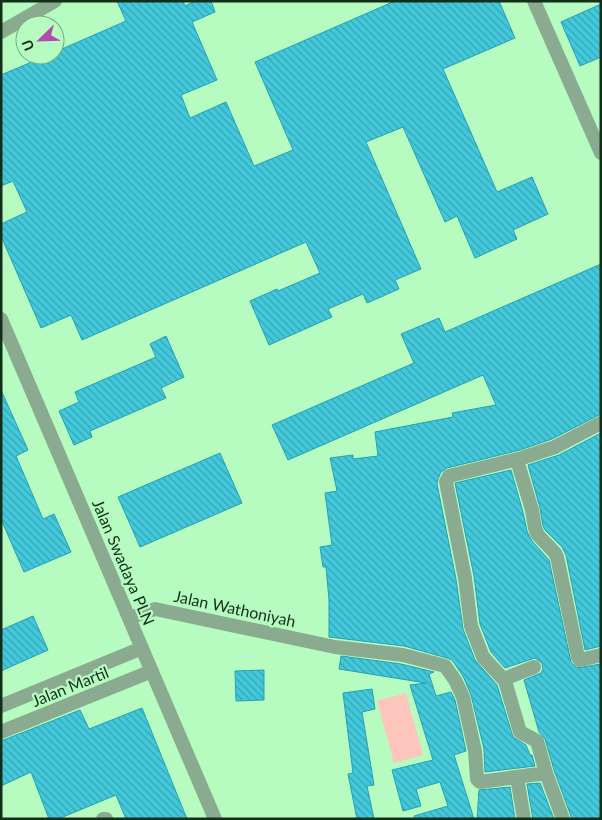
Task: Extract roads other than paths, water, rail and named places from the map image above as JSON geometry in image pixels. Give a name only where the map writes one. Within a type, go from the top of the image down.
[{"type":"street","points":[[1,32],[54,1]]},
{"type":"street","points":[[534,1],[601,152]]},
{"type":"street","name":"Jalan Swadaya PLN","points":[[1,319],[215,819]]},
{"type":"street","points":[[563,819],[536,739],[520,732],[504,679],[483,657],[471,626],[465,578],[446,482],[450,476],[517,460],[560,445],[601,423]]},
{"type":"street","points":[[517,460],[532,510],[535,528],[538,535],[557,557],[578,657],[580,660],[601,655]]},
{"type":"street","name":"Jalan Wathoniyah","points":[[130,618],[155,609],[335,647],[403,655],[445,666],[463,696],[475,750],[477,779],[480,782],[517,777]]},
{"type":"street","name":"Jalan Martil","points":[[1,706],[142,648]]},
{"type":"street","points":[[504,679],[534,667]]},
{"type":"street","name":"Jalan Martil","points":[[1,732],[152,671]]},
{"type":"street","points":[[524,819],[517,777],[546,773]]}]
